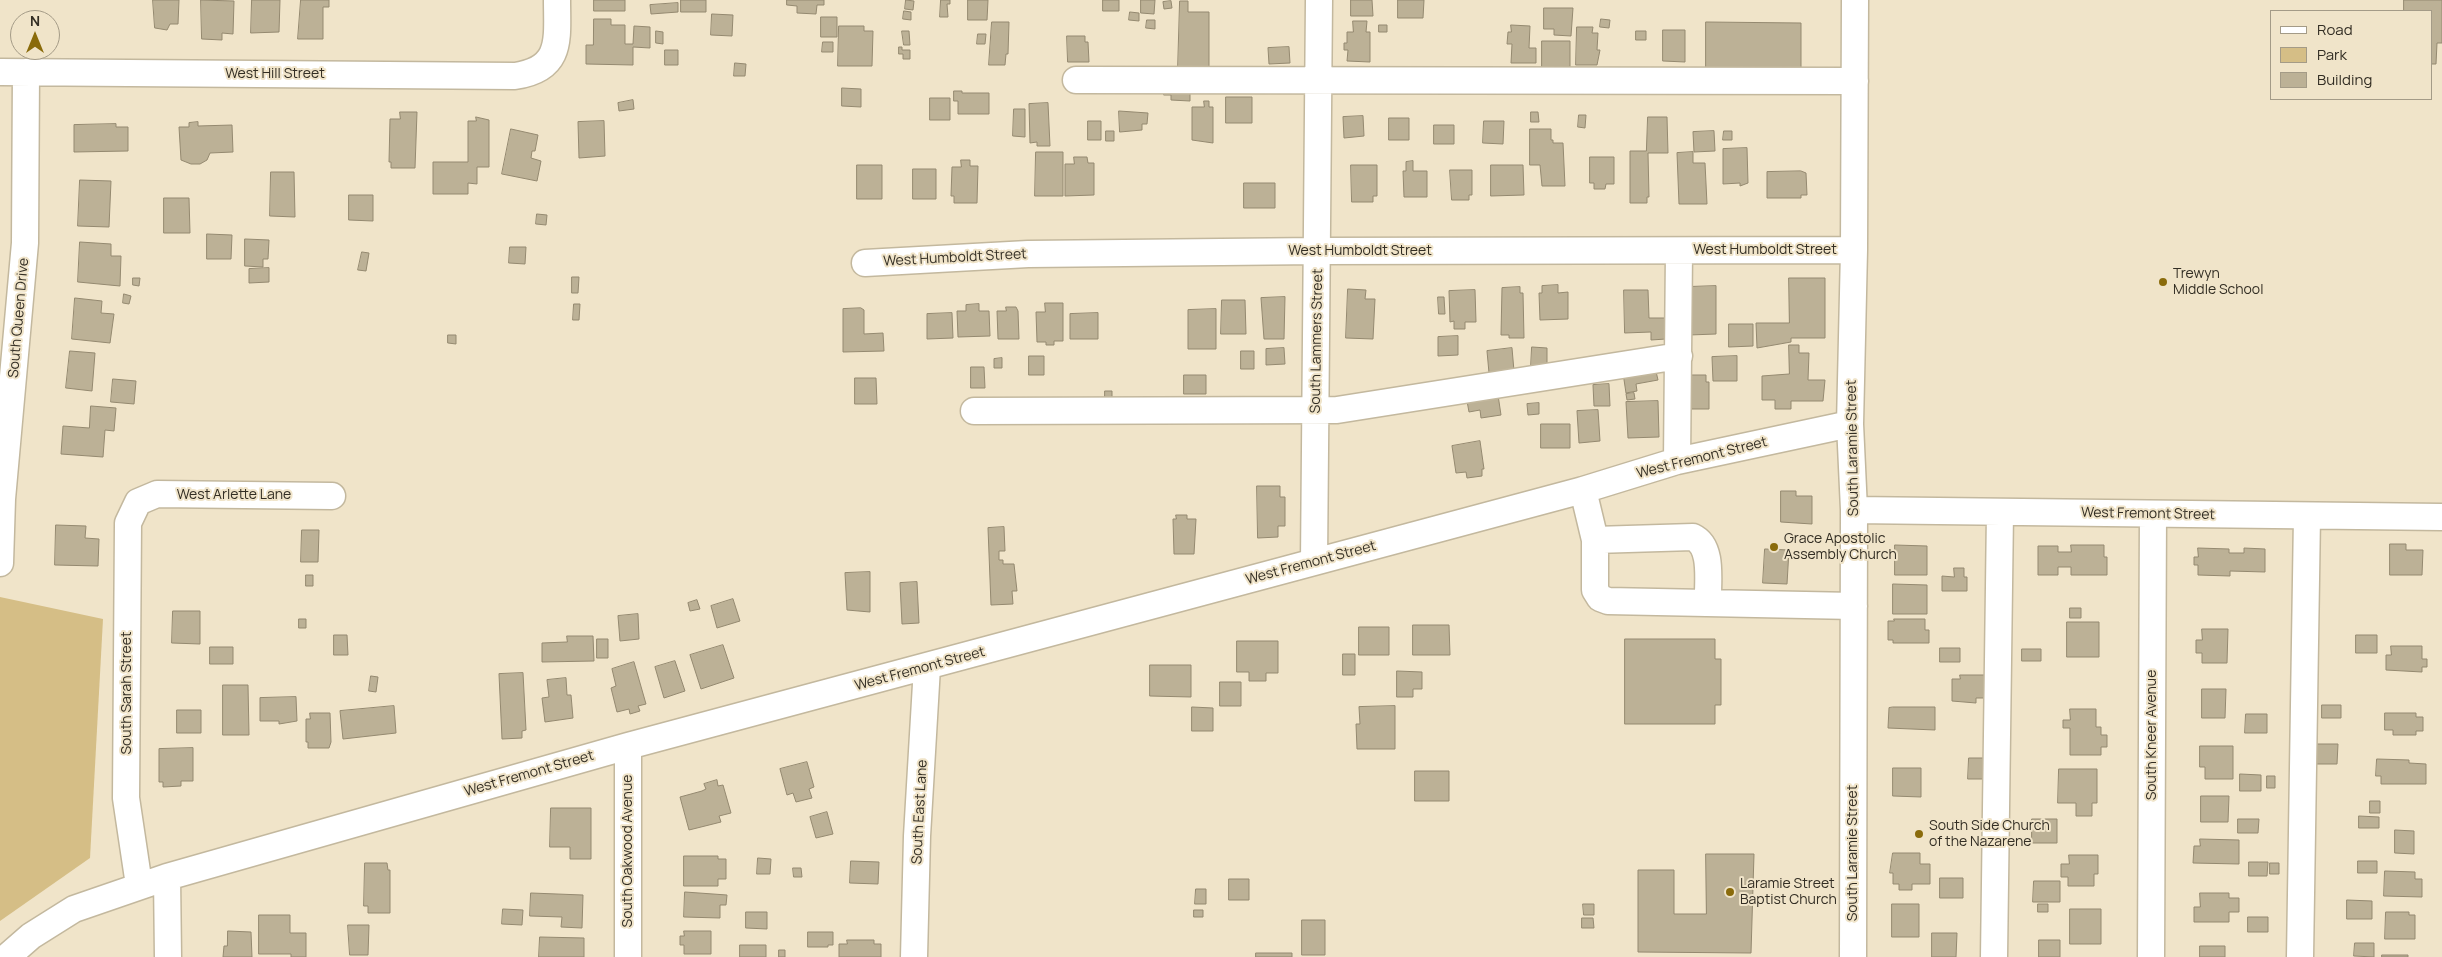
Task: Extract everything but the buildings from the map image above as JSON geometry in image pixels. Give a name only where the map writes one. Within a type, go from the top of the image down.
[{"type":"street","name":"West Hill Street","points":[[0,72],[515,76],[533,72],[547,65],[556,46],[558,0]]},
{"type":"street","name":"South Lammers Street","points":[[1314,562],[1319,0]]},
{"type":"street","name":"South Laramie Street","points":[[1853,957],[1854,510],[1850,424],[1854,250],[1855,0]]},
{"type":"street","name":"South Queen Drive","points":[[0,563],[2,499],[25,243],[26,72]]},
{"type":"street","points":[[1076,80],[1855,80]]},
{"type":"street","name":"West Humboldt Street","points":[[865,263],[989,255],[1318,251],[1854,250]]},
{"type":"street","points":[[1677,461],[1679,251]]},
{"type":"street","points":[[974,411],[1337,410],[1679,356]]},
{"type":"street","name":"West Fremont Street","points":[[7,957],[31,936],[74,909],[139,885],[628,746],[1583,490],[1677,461],[1850,424]]},
{"type":"street","points":[[1583,490],[1595,540],[1595,590],[1600,598],[1608,601],[1854,606]]},
{"type":"street","name":"West Arlette Lane","points":[[138,502],[157,494],[332,496]]},
{"type":"street","name":"South Sarah Street","points":[[138,502],[128,523],[126,798],[139,885]]},
{"type":"street","name":"West Fremont Street","points":[[1854,510],[2442,517]]},
{"type":"street","points":[[1994,957],[2000,512]]},
{"type":"street","name":"South Kneer Avenue","points":[[2151,957],[2152,514]]},
{"type":"street","points":[[2300,957],[2307,516]]},
{"type":"street","points":[[1595,540],[1693,537],[1699,540],[1706,551],[1708,603]]},
{"type":"street","name":"South East Lane","points":[[914,957],[918,819],[926,725],[927,667]]},
{"type":"street","name":"South Oakwood Avenue","points":[[628,746],[628,957]]},
{"type":"street","points":[[167,877],[168,957]]},
{"type":"green space","points":[[0,597],[103,619],[90,858],[0,921]]},
{"type":"place","name":"Trewyn Middle School","points":[[2163,282]]},
{"type":"place","name":"Grace Apostolic Assembly Church","points":[[1774,547]]},
{"type":"place","name":"South Side Church of the Nazarene","points":[[1919,834]]},
{"type":"place","name":"Laramie Street Baptist Church","points":[[1730,892]]}]
